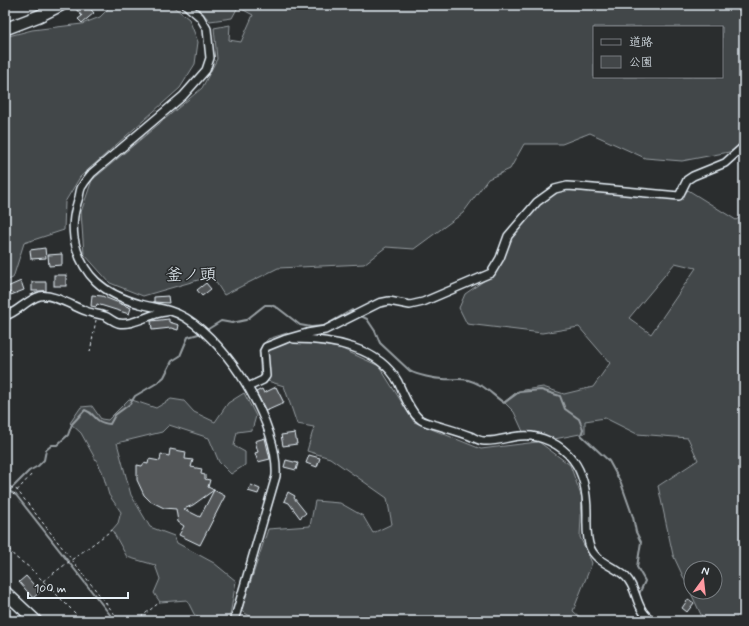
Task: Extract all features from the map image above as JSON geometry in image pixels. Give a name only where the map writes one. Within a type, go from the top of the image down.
[{"type":"highway","points":[[5,28],[39,16],[61,5]]},
{"type":"highway","points":[[5,592],[36,621]]},
{"type":"street","points":[[186,5],[200,17],[207,30],[210,58],[206,70],[183,96],[92,173],[82,186],[73,216],[73,232],[79,258],[85,270],[95,281],[109,291],[126,299],[139,304],[174,311],[197,325],[219,348],[240,375],[248,387],[268,426],[277,463],[276,476],[234,621]]},
{"type":"street","points":[[248,387],[263,380],[266,376],[264,352],[266,347],[286,339],[325,330],[379,303],[389,301],[410,305],[422,302],[491,273],[500,258],[508,236],[537,202],[555,189],[567,186],[679,196],[687,180],[725,163],[744,146]]},
{"type":"street","points":[[5,316],[12,314],[26,302],[40,296],[47,296],[57,299],[88,312],[107,317],[124,324],[161,312],[174,311]]},
{"type":"street","points":[[286,339],[310,339],[332,343],[364,352],[380,362],[395,378],[415,414],[421,420],[458,431],[482,441],[520,436],[533,436],[545,438],[561,448],[573,460],[580,472],[586,494],[587,539],[590,549],[597,558],[626,577],[635,592],[641,610],[652,621]]},
{"type":"path","points":[[90,352],[97,314]]},
{"type":"path","points":[[5,504],[32,474]]},
{"type":"path","points":[[5,484],[11,485],[17,490],[120,621]]},
{"type":"path","points":[[43,581],[112,530]]},
{"type":"path","points":[[5,544],[15,557],[29,567],[83,621]]},
{"type":"path","points":[[136,621],[160,602]]},
{"type":"green space","points":[[112,5],[171,5],[189,19],[198,42],[195,64],[180,88],[80,177],[65,202],[64,230],[24,243],[13,278],[5,281],[5,37],[32,30],[82,24],[100,17]]},
{"type":"green space","points":[[195,5],[744,5],[744,145],[729,152],[682,161],[645,158],[590,133],[562,144],[524,144],[510,169],[488,179],[463,213],[414,249],[386,247],[364,264],[278,268],[224,295],[212,276],[143,296],[110,283],[84,254],[81,212],[92,180],[202,88],[217,59],[214,28],[230,25],[229,40],[241,42],[253,15],[238,7],[232,18],[210,21]]},
{"type":"green space","points":[[584,189],[680,199],[688,190],[736,220],[744,215],[744,621],[704,621],[694,600],[723,600],[723,560],[683,560],[683,576],[673,555],[658,486],[698,460],[688,438],[637,434],[605,418],[585,421],[585,433],[539,442],[570,465],[582,498],[580,537],[592,563],[573,611],[584,621],[259,621],[241,611],[268,529],[310,526],[315,501],[340,503],[363,516],[373,533],[392,524],[387,498],[330,458],[307,451],[314,427],[297,424],[284,386],[261,379],[259,350],[268,339],[287,333],[295,341],[340,348],[379,366],[414,422],[481,449],[537,442],[525,436],[514,412],[504,402],[518,391],[543,387],[564,394],[593,387],[610,363],[579,327],[542,333],[467,324],[459,308],[465,294],[495,273],[510,238],[539,203],[556,190]],"holes":[[[675,263],[696,268],[651,334],[629,318]]]},
{"type":"green space","points":[[244,393],[256,416],[252,430],[237,432],[234,446],[245,452],[245,465],[231,474],[219,462],[209,438],[169,425],[162,432],[117,443],[131,495],[150,527],[174,536],[177,543],[214,563],[236,581],[229,621],[202,621],[194,614],[187,600],[160,602],[154,593],[160,579],[155,565],[127,557],[112,530],[118,523],[121,512],[109,495],[102,471],[81,433],[70,423],[81,407],[92,406],[101,419],[108,420],[129,399],[156,408],[171,399],[184,401],[194,412],[215,422],[228,403]]},
{"type":"building","points":[[78,5],[87,5],[94,13],[82,23],[78,19],[82,16],[75,8]]},
{"type":"building","points":[[45,248],[46,258],[31,259],[30,250]]},
{"type":"building","points":[[62,254],[62,265],[49,266],[48,255]]},
{"type":"building","points":[[54,275],[66,275],[66,286],[54,286]]},
{"type":"building","points":[[21,281],[24,290],[11,295],[10,292],[5,293],[5,288]]},
{"type":"building","points":[[32,282],[46,282],[46,291],[32,291]]},
{"type":"building","points":[[206,283],[211,289],[202,296],[197,290]]},
{"type":"building","points":[[92,295],[102,296],[131,308],[129,314],[97,304],[96,307],[91,306]]},
{"type":"building","points":[[168,296],[169,303],[154,302],[154,297]]},
{"type":"building","points":[[169,319],[169,322],[179,325],[178,330],[171,328],[152,330],[151,321]]},
{"type":"building","points":[[276,387],[284,403],[266,411],[256,392],[262,389],[264,393]]},
{"type":"building","points":[[295,433],[297,444],[283,446],[281,435]]},
{"type":"building","points":[[265,438],[270,459],[258,462],[255,453],[258,452],[255,441]]},
{"type":"building","points":[[170,449],[186,452],[185,459],[193,460],[191,467],[202,469],[201,474],[205,475],[205,479],[210,480],[208,487],[214,490],[225,496],[200,545],[179,535],[184,526],[178,522],[176,509],[164,508],[150,501],[144,495],[137,480],[137,465],[142,466],[144,463],[148,464],[149,459],[160,461],[161,454],[169,456]],"holes":[[[214,490],[200,517],[184,509],[193,505]]]},
{"type":"building","points":[[309,455],[320,458],[317,467],[306,463]]},
{"type":"building","points":[[286,460],[298,463],[296,470],[284,467]]},
{"type":"building","points":[[251,485],[260,489],[258,494],[248,491]]},
{"type":"building","points":[[288,492],[295,496],[294,498],[306,513],[300,518],[289,503],[284,501]]},
{"type":"building","points":[[26,576],[40,592],[33,598],[19,582]]},
{"type":"building","points":[[687,600],[694,603],[687,612],[682,608]]},
{"type":"waterway","points":[[205,331],[221,321],[232,323],[246,320],[265,305],[271,305],[278,308],[300,325],[311,327],[324,326],[352,310],[355,313]]},
{"type":"waterway","points":[[359,315],[367,319],[375,331],[380,343],[410,371],[435,378],[465,379],[474,382],[504,403],[519,392],[541,390],[560,396],[565,409],[579,419],[583,429],[581,435],[609,461],[621,483],[633,517],[636,532],[641,542],[637,567],[645,581],[639,594]]},
{"type":"waterway","points":[[10,490],[29,471],[38,466],[44,460],[46,450],[52,445],[57,445],[68,435],[72,424],[85,410],[100,422],[110,424],[115,415],[130,404],[135,396],[164,377],[172,361],[180,356],[188,337],[202,333]]},
{"type":"waterway","points":[[5,489],[16,495],[115,621]]},
{"type":"district","name":"釜ノ頭","points":[[191,275]]}]
